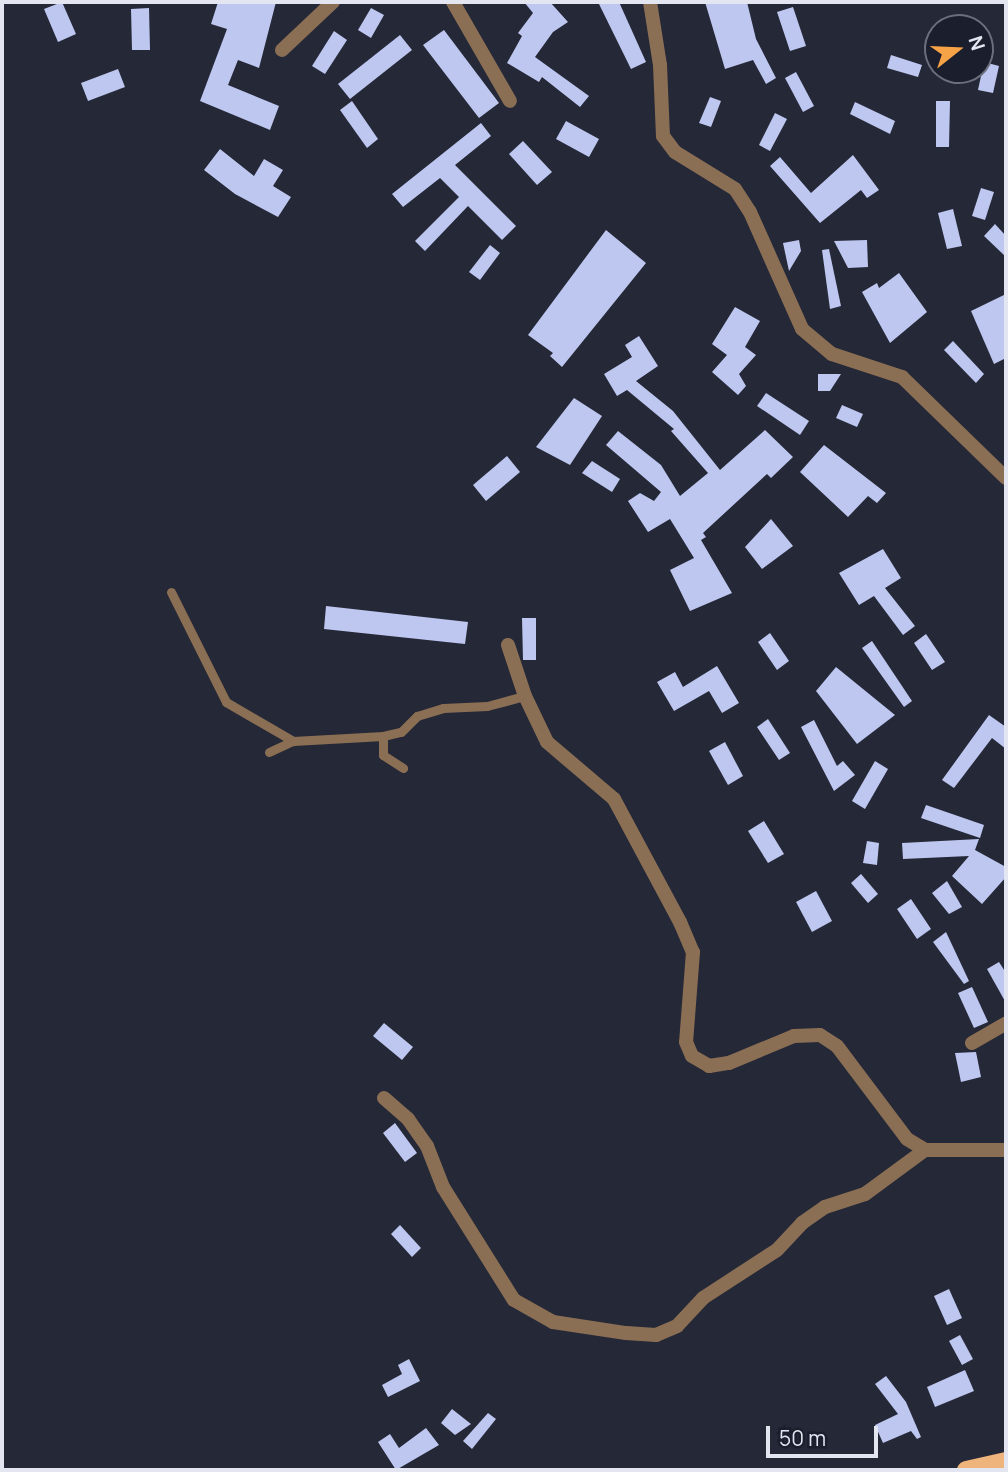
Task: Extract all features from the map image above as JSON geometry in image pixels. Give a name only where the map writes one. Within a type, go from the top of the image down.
[{"type":"main road","points":[[966,1470],[1006,1461]]},
{"type":"street","points":[[282,50],[333,2]]},
{"type":"street","points":[[453,2],[510,101]]},
{"type":"street","points":[[650,2],[660,65],[663,136],[675,152],[735,190],[750,212],[802,329],[832,354],[902,377],[1006,478]]},
{"type":"street","points":[[508,645],[524,696],[547,742],[614,799],[680,922],[693,952],[686,1042],[692,1056],[709,1066],[729,1063],[794,1036],[820,1035],[837,1046],[907,1139],[925,1150],[1006,1150]]},
{"type":"street","points":[[972,1043],[1006,1023]]},
{"type":"street","points":[[384,1098],[408,1119],[427,1146],[443,1187],[514,1300],[553,1322],[625,1333],[656,1335],[677,1326],[703,1298],[777,1250],[802,1223],[825,1207],[865,1194],[925,1150]]},
{"type":"lane","points":[[171,592],[226,702],[293,741]]},
{"type":"lane","points":[[269,752],[293,741],[383,736],[401,732],[417,716],[443,708],[487,706],[524,696]]},
{"type":"lane","points":[[383,736],[383,755],[403,768]]},
{"type":"building","points":[[62,2],[76,34],[58,42],[44,9]]},
{"type":"building","points":[[218,2],[276,2],[259,68],[238,60],[228,85],[279,106],[270,130],[200,101],[227,29],[211,24]]},
{"type":"building","points":[[524,2],[550,2],[568,22],[553,32],[535,57],[589,96],[580,107],[542,77],[539,82],[507,63],[522,36],[518,33],[533,13]]},
{"type":"building","points":[[598,2],[619,2],[646,62],[631,69]]},
{"type":"building","points":[[705,2],[747,2],[756,39],[776,78],[766,84],[753,60],[725,69]]},
{"type":"building","points":[[793,7],[806,46],[790,51],[777,12]]},
{"type":"building","points":[[149,8],[150,50],[132,50],[131,9]]},
{"type":"building","points":[[371,8],[384,15],[371,38],[358,30]]},
{"type":"building","points":[[444,30],[499,103],[479,118],[423,45]]},
{"type":"building","points":[[334,31],[347,40],[325,74],[312,66]]},
{"type":"building","points":[[400,35],[412,50],[350,99],[338,84]]},
{"type":"building","points":[[891,55],[922,65],[918,77],[887,68]]},
{"type":"building","points":[[994,65],[999,66],[993,93],[978,90],[979,84],[994,84]]},
{"type":"building","points":[[118,69],[125,87],[88,101],[81,83]]},
{"type":"building","points":[[796,72],[814,106],[803,112],[785,78]]},
{"type":"building","points":[[710,97],[721,101],[711,127],[699,123]]},
{"type":"building","points":[[352,101],[378,139],[367,148],[340,110]]},
{"type":"building","points":[[936,101],[950,101],[949,147],[936,147]]},
{"type":"building","points":[[855,102],[895,121],[890,134],[850,114]]},
{"type":"building","points":[[775,113],[787,119],[770,151],[759,145]]},
{"type":"building","points":[[566,121],[599,139],[589,157],[556,139]]},
{"type":"building","points":[[481,123],[491,136],[455,165],[516,226],[502,240],[468,206],[425,251],[415,241],[459,197],[440,178],[403,207],[392,194]]},
{"type":"building","points":[[523,141],[552,172],[537,185],[509,154]]},
{"type":"building","points":[[220,149],[254,176],[264,159],[283,170],[273,186],[291,197],[278,217],[235,194],[204,170]]},
{"type":"building","points":[[853,155],[879,190],[867,198],[861,190],[820,223],[770,166],[780,157],[811,193]]},
{"type":"building","points":[[981,188],[994,192],[985,220],[972,216]]},
{"type":"building","points":[[953,209],[962,246],[947,249],[938,213]]},
{"type":"building","points":[[995,224],[1006,236],[1006,257],[984,236]]},
{"type":"building","points":[[606,230],[646,263],[562,367],[550,356],[553,353],[528,335]]},
{"type":"building","points":[[799,240],[801,251],[789,271],[783,243]]},
{"type":"building","points":[[867,240],[868,267],[848,268],[834,241]]},
{"type":"building","points":[[490,245],[500,253],[480,280],[469,272]]},
{"type":"building","points":[[829,249],[841,306],[830,309],[822,250]]},
{"type":"building","points":[[899,273],[927,312],[890,343],[862,292],[877,283],[879,288]]},
{"type":"building","points":[[1006,294],[1006,358],[994,364],[971,311]]},
{"type":"building","points":[[735,307],[760,321],[745,347],[756,355],[739,374],[746,386],[738,395],[712,372],[727,355],[712,344]]},
{"type":"building","points":[[639,336],[658,366],[636,381],[673,411],[720,470],[765,430],[793,457],[771,478],[767,474],[703,533],[706,537],[701,540],[732,593],[690,611],[670,570],[694,558],[670,519],[648,532],[628,501],[640,493],[654,501],[661,492],[606,445],[618,431],[661,465],[680,496],[708,473],[671,431],[674,429],[627,390],[617,396],[604,374],[632,357],[625,345]]},
{"type":"building","points":[[953,341],[984,374],[976,383],[944,350]]},
{"type":"building","points":[[818,374],[841,374],[830,391],[818,391]]},
{"type":"building","points":[[766,393],[809,421],[800,435],[757,406]]},
{"type":"building","points":[[574,398],[602,416],[570,465],[536,447]]},
{"type":"building","points":[[842,405],[863,414],[857,427],[836,418]]},
{"type":"building","points":[[824,445],[886,493],[877,503],[868,496],[848,517],[800,472]]},
{"type":"building","points":[[507,456],[520,472],[486,501],[473,485]]},
{"type":"building","points":[[592,461],[620,479],[612,492],[582,473]]},
{"type":"building","points":[[771,519],[793,546],[762,569],[745,547]]},
{"type":"building","points":[[883,549],[901,578],[885,588],[915,626],[903,635],[874,596],[859,605],[839,573]]},
{"type":"building","points":[[326,606],[468,622],[465,644],[324,629]]},
{"type":"building","points":[[522,618],[536,618],[536,660],[523,660]]},
{"type":"building","points":[[770,633],[789,661],[777,670],[758,642]]},
{"type":"building","points":[[926,634],[945,662],[932,670],[914,643]]},
{"type":"building","points":[[872,641],[912,701],[904,707],[862,648]]},
{"type":"building","points":[[717,666],[739,703],[722,713],[709,691],[674,711],[657,682],[675,672],[683,687]]},
{"type":"building","points":[[836,667],[895,715],[857,744],[816,691]]},
{"type":"building","points":[[989,715],[1006,727],[1006,749],[992,738],[954,788],[942,780]]},
{"type":"building","points":[[768,719],[790,753],[779,760],[757,727]]},
{"type":"building","points":[[814,720],[837,766],[843,761],[855,775],[834,791],[801,727]]},
{"type":"building","points":[[725,742],[743,776],[728,785],[709,751]]},
{"type":"building","points":[[875,761],[888,769],[865,809],[852,801]]},
{"type":"building","points":[[926,805],[984,825],[980,838],[921,818]]},
{"type":"building","points":[[764,821],[784,854],[768,863],[748,831]]},
{"type":"building","points":[[979,839],[975,850],[1006,867],[1006,877],[982,904],[952,876],[969,856],[903,859],[902,843]]},
{"type":"building","points":[[867,841],[879,843],[877,865],[863,863]]},
{"type":"building","points":[[861,874],[878,894],[868,903],[851,883]]},
{"type":"building","points":[[947,881],[962,907],[949,914],[932,893]]},
{"type":"building","points":[[816,891],[832,921],[812,932],[796,902]]},
{"type":"building","points":[[911,899],[931,929],[917,939],[897,909]]},
{"type":"building","points":[[946,932],[969,981],[964,984],[933,942]]},
{"type":"building","points":[[999,962],[1006,973],[1006,1003],[987,969]]},
{"type":"building","points":[[972,987],[988,1022],[974,1028],[958,993]]},
{"type":"building","points":[[384,1023],[413,1047],[402,1060],[373,1036]]},
{"type":"building","points":[[976,1052],[981,1077],[961,1082],[955,1053]]},
{"type":"building","points":[[395,1123],[417,1153],[405,1162],[383,1133]]},
{"type":"building","points":[[400,1225],[421,1248],[412,1257],[391,1234]]},
{"type":"building","points":[[949,1289],[962,1318],[947,1325],[934,1296]]},
{"type":"building","points":[[960,1335],[973,1359],[962,1365],[949,1341]]},
{"type":"building","points":[[409,1359],[420,1381],[388,1397],[382,1385],[402,1374],[398,1365]]},
{"type":"building","points":[[965,1370],[974,1391],[935,1407],[927,1387]]},
{"type":"building","points":[[886,1376],[906,1402],[921,1437],[917,1439],[911,1431],[883,1443],[875,1425],[898,1414],[875,1384]]},
{"type":"building","points":[[452,1409],[471,1424],[455,1435],[441,1423]]},
{"type":"building","points":[[488,1413],[496,1419],[472,1449],[463,1441]]},
{"type":"building","points":[[426,1428],[439,1445],[396,1470],[378,1442],[390,1434],[399,1448]]}]
